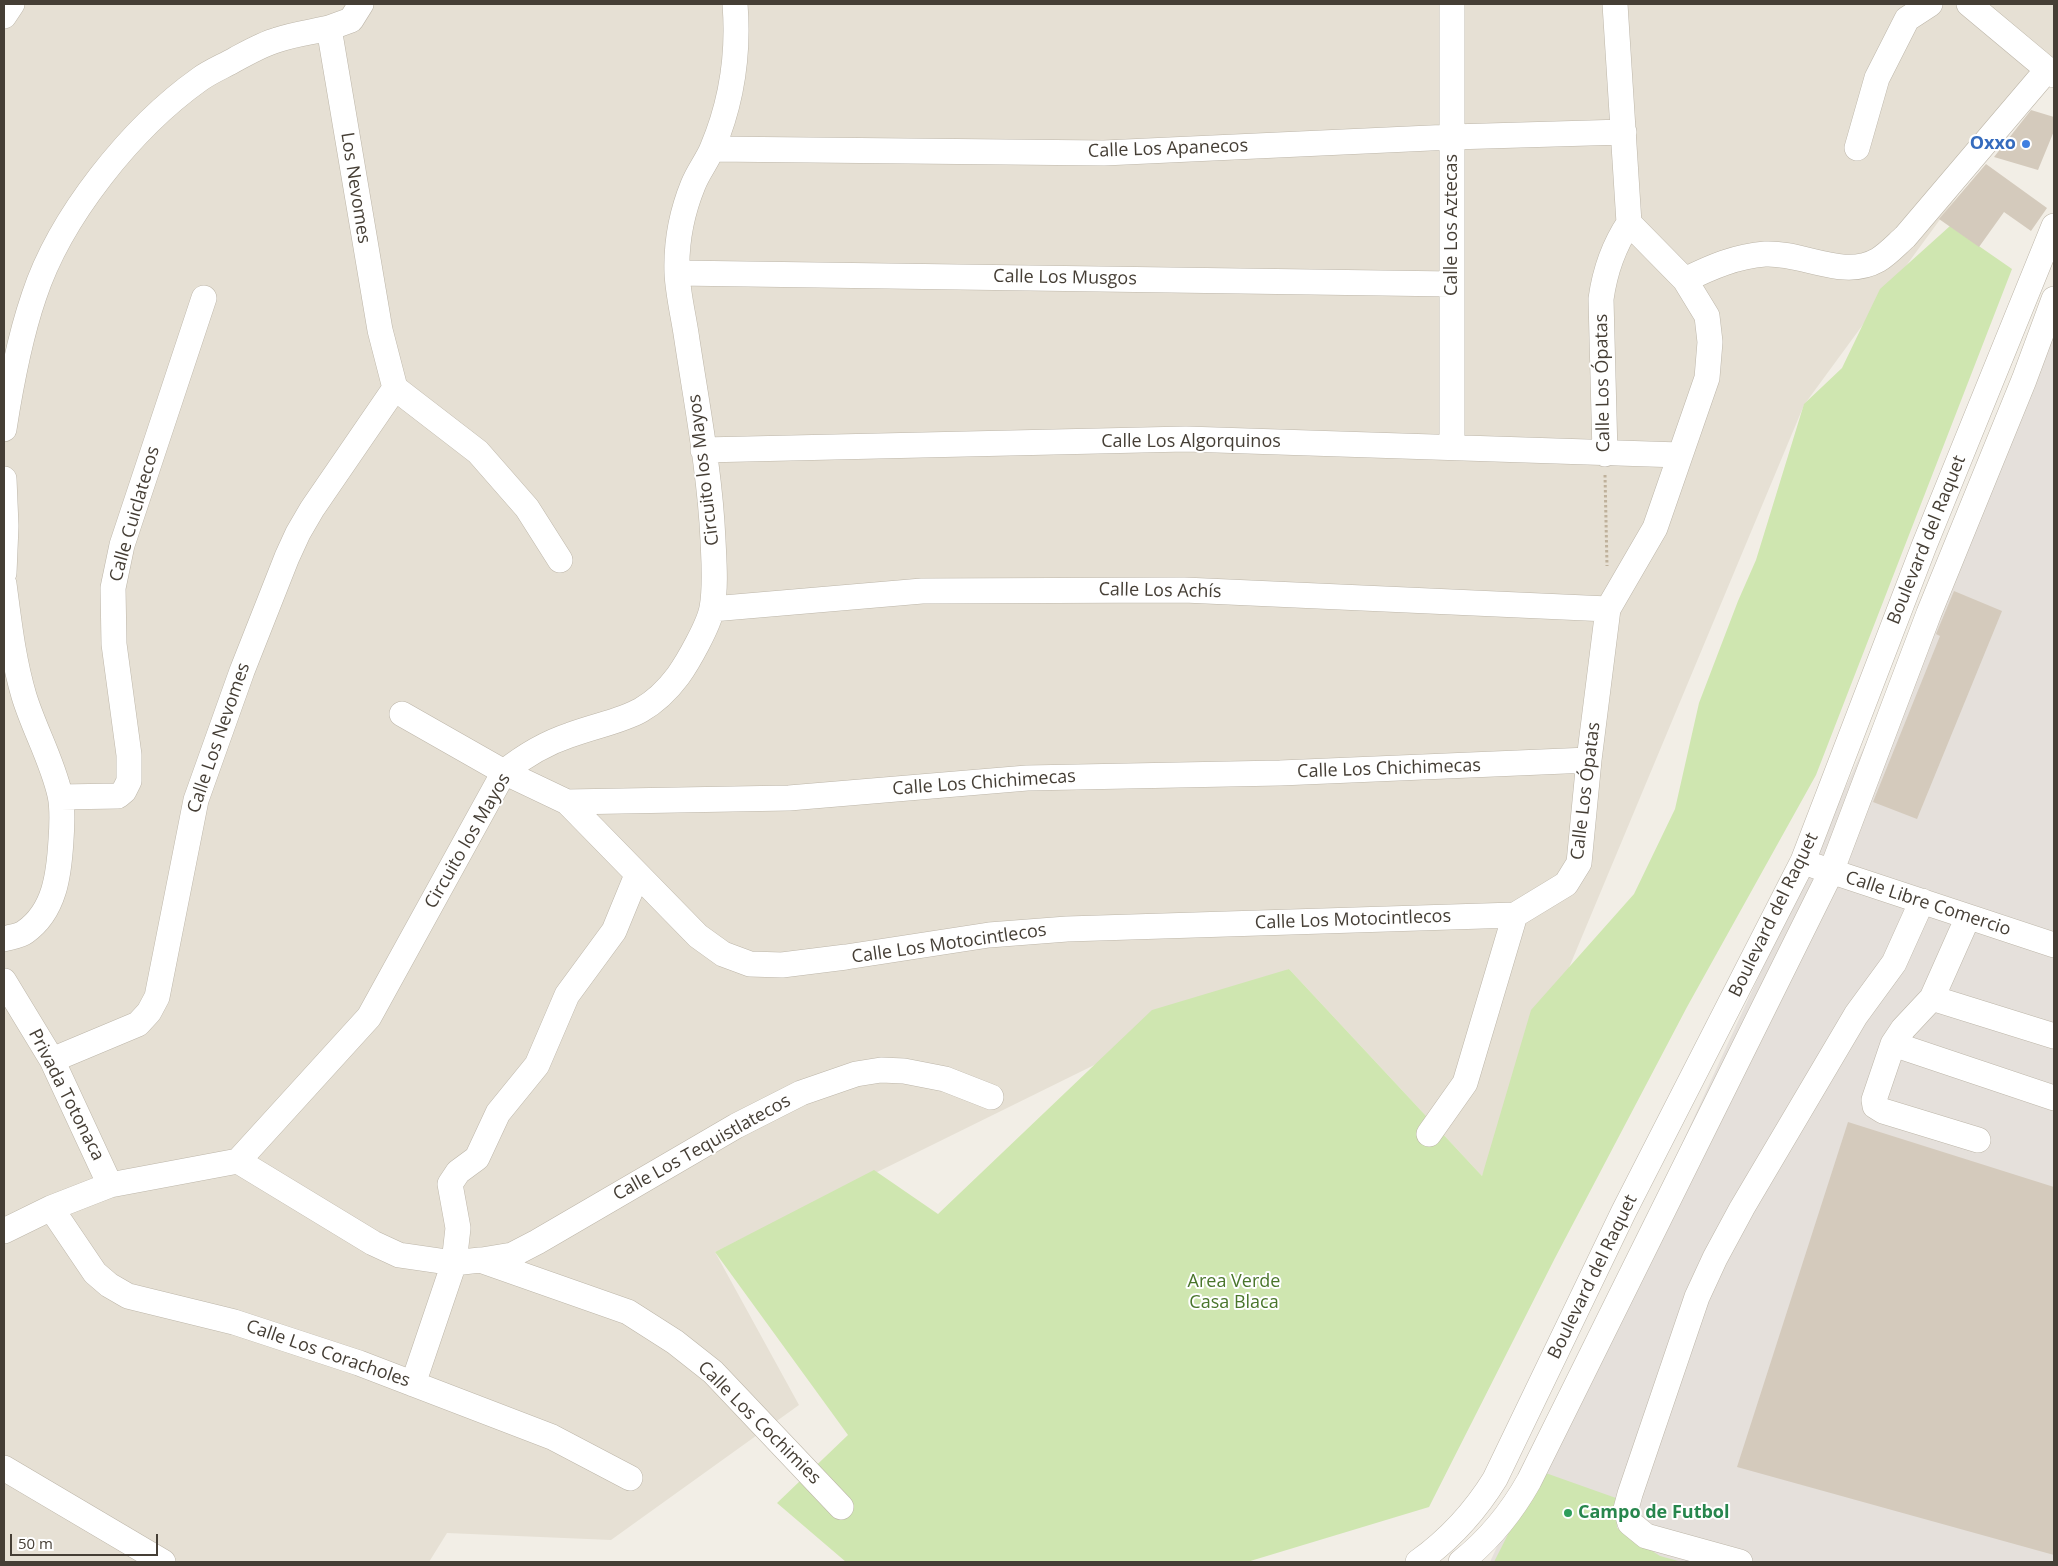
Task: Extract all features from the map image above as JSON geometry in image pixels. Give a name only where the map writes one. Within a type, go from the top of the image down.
[{"type":"street","points":[[4,16],[12,4]]},
{"type":"street","points":[[4,429],[15,363],[34,295],[58,241],[83,199],[136,136],[163,108],[201,78],[248,52],[277,40],[329,28],[351,20],[361,4]]},
{"type":"street","name":"Circuito los Mayos","points":[[238,1161],[369,1018],[504,772],[520,759],[539,748],[567,736],[623,720],[641,711],[657,699],[678,676],[696,644],[712,609],[714,561],[709,481],[677,273],[679,232],[693,185],[712,149],[727,104],[735,69],[737,31],[735,4]]},
{"type":"street","name":"Calle Los Aztecas","points":[[1452,4],[1452,447]]},
{"type":"street","points":[[1615,4],[1629,223]]},
{"type":"street","points":[[1857,148],[1877,78],[1902,28],[1907,19],[1930,4]]},
{"type":"street","points":[[1685,280],[1738,258],[1766,254],[1790,255],[1833,266],[1855,268],[1878,260],[1905,238],[2051,72],[1969,4]]},
{"type":"street","name":"Los Nevomes","points":[[329,28],[378,321],[395,388]]},
{"type":"street","name":"Calle Los Apanecos","points":[[712,149],[1104,153],[1452,137],[1624,132]]},
{"type":"street","name":"Calle Los Ópatas","points":[[1515,915],[1566,884],[1579,863],[1589,760],[1608,609],[1655,528],[1707,378],[1710,342],[1707,316],[1685,280],[1629,223],[1610,256],[1604,274],[1601,299],[1605,454]]},
{"type":"street","name":"Boulevard del Raquet","points":[[1418,1562],[1445,1542],[1477,1507],[1504,1460],[1624,1212],[1803,861],[1924,546],[2051,240]]},
{"type":"street","name":"Calle Los Musgos","points":[[677,273],[1452,284]]},
{"type":"street","name":"Calle Cuiclatecos","points":[[61,797],[118,796],[124,791],[129,781],[129,755],[114,644],[112,588],[124,537],[204,298]]},
{"type":"street","name":"Boulevard del Raquet","points":[[1461,1562],[1501,1525],[1528,1481],[1831,872],[1929,613],[2024,380],[2054,299]]},
{"type":"street","points":[[395,388],[478,452],[527,508],[560,560]]},
{"type":"street","name":"Calle Los Nevomes","points":[[52,1060],[138,1024],[149,1012],[157,997],[196,800],[242,671],[286,558],[312,509],[395,388]]},
{"type":"street","name":"Calle Los Algorquinos","points":[[703,450],[1186,439],[1680,455]]},
{"type":"street","points":[[4,479],[6,526],[4,574]]},
{"type":"street","points":[[4,584],[14,654],[24,696],[46,749],[61,797],[60,856],[57,880],[48,905],[38,921],[24,933],[4,939]]},
{"type":"street","name":"Calle Los Achís","points":[[712,609],[922,591],[1184,590],[1608,609]]},
{"type":"street","name":"Calle Los Chichimecas","points":[[402,714],[504,772],[567,802],[789,798],[1028,778],[1280,774],[1589,760]]},
{"type":"street","name":"Calle Los Motocintlecos","points":[[567,802],[698,936],[723,954],[750,964],[782,965],[990,935],[1067,929],[1515,915]]},
{"type":"street","name":"Calle Libre Comercio","points":[[1803,861],[1831,872],[2054,944]]},
{"type":"street","points":[[413,1384],[454,1263],[458,1228],[450,1184],[458,1172],[477,1158],[498,1113],[538,1065],[567,996],[614,931],[637,875]]},
{"type":"street","points":[[1740,1562],[1646,1536],[1630,1523],[1626,1509],[1630,1494],[1698,1297],[1715,1258],[1742,1208],[1856,1015],[1894,963],[1922,901]]},
{"type":"street","points":[[1429,1134],[1465,1083],[1515,915]]},
{"type":"street","points":[[1968,917],[1932,998],[1903,1029],[1894,1044],[1874,1100],[1875,1106],[1883,1111],[1978,1140]]},
{"type":"street","name":"Privada Totonaca","points":[[4,981],[52,1060],[110,1185]]},
{"type":"street","points":[[1932,998],[2054,1036]]},
{"type":"street","points":[[1894,1044],[2054,1098]]},
{"type":"street","name":"Calle Los Tequistlatecos","points":[[480,1260],[512,1255],[736,1126],[801,1093],[856,1074],[881,1070],[904,1072],[945,1079],[991,1097]]},
{"type":"street","points":[[4,1231],[51,1208],[110,1185],[238,1161]]},
{"type":"street","name":"Calle Los Cochimies","points":[[238,1161],[373,1243],[399,1256],[454,1263],[480,1260],[628,1312],[675,1342],[713,1372],[841,1507]]},
{"type":"street","name":"Calle Los Coracholes","points":[[51,1208],[95,1273],[109,1286],[128,1296],[234,1322],[359,1363],[552,1437],[630,1478]]},
{"type":"street","points":[[1624,1212],[1655,1224]]},
{"type":"street","points":[[4,1468],[163,1562]]},
{"type":"street","points":[[1477,1507],[1501,1525]]},
{"type":"path","name":"Calle Los Ópatas","points":[[1605,454],[1608,570]]},
{"type":"shaded area","points":[[4,4],[2054,4],[2054,64],[1804,405],[1482,1176],[1289,969],[715,1252],[799,1405],[611,1540],[447,1533],[429,1562],[4,1562]]},
{"type":"shaded area","points":[[2054,333],[2054,1562],[1490,1562]]},
{"type":"green space","name":"Area Verde Casa Blaca","points":[[1950,226],[2012,269],[1816,775],[1687,1007],[1555,1258],[1429,1507],[1247,1562],[846,1562],[777,1503],[848,1435],[715,1252],[874,1170],[938,1214],[1152,1010],[1289,969],[1482,1176],[1531,1010],[1634,894],[1675,809],[1699,703],[1738,601],[1756,560],[1804,404],[1842,368],[1880,289]]},
{"type":"green space","name":"Campo de Futbol","points":[[1540,1471],[1616,1498],[1617,1528],[1660,1556],[1682,1562],[1494,1562]]},
{"type":"building","name":"Oxxo","points":[[2031,110],[2054,117],[2054,131],[2038,170],[1994,157]]},
{"type":"building","points":[[1986,164],[2047,208],[2031,231],[2004,212],[1979,247],[1939,219]]},
{"type":"building","points":[[1954,591],[2002,611],[1917,819],[1873,802],[1940,636],[1936,634]]},
{"type":"building","points":[[1848,1122],[2054,1187],[2054,1555],[1737,1467]]},
{"type":"place","name":"Oxxo","points":[[2026,144]]},
{"type":"place","name":"Campo de Futbol","points":[[1568,1513]]}]
